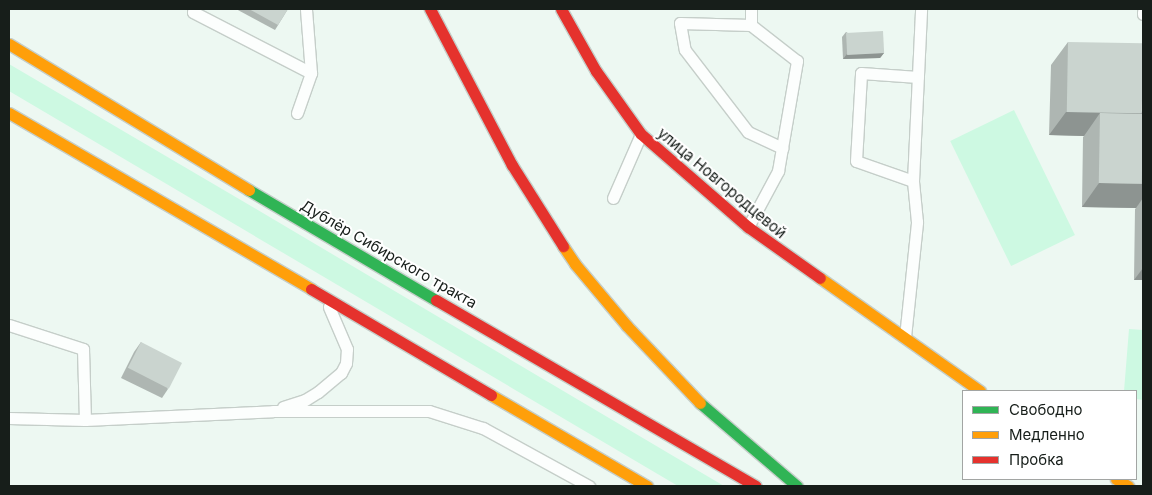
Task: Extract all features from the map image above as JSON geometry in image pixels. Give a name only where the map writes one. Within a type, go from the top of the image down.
[{"type":"main road","points":[[430,9],[512,165],[575,264],[627,326],[702,405],[797,486]]},
{"type":"main road","name":"улица Новгородцевой","points":[[561,9],[596,71],[641,134],[748,227],[979,390]]},
{"type":"main road","name":"Дублёр Сибирского тракта","points":[[9,44],[257,195],[756,486]]},
{"type":"main road","points":[[9,114],[319,293],[647,486]]},
{"type":"lane","points":[[194,9],[193,12],[310,74]]},
{"type":"lane","points":[[298,113],[310,74],[306,9]]},
{"type":"lane","points":[[751,9],[751,25]]},
{"type":"lane","points":[[905,339],[917,222],[913,181],[921,9]]},
{"type":"lane","points":[[748,227],[778,171],[782,148],[797,61],[751,25],[680,22],[685,50],[748,132],[782,148]]},
{"type":"lane","points":[[913,181],[856,162],[861,74],[918,77]]},
{"type":"lane","points":[[613,198],[641,134]]},
{"type":"lane","points":[[273,411],[305,400],[318,392],[341,372],[346,363],[347,349],[337,323],[319,293]]},
{"type":"lane","points":[[9,325],[83,349],[86,420]]},
{"type":"lane","points":[[9,418],[86,420],[273,411],[430,411],[483,428],[589,486]]},
{"type":"green space","points":[[9,64],[724,486],[678,486],[9,91]]},
{"type":"green space","points":[[1014,110],[1075,235],[1011,266],[950,141]]},
{"type":"green space","points":[[1129,329],[1143,330],[1143,400],[1137,399],[1137,390],[1124,390]]},
{"type":"building","points":[[249,9],[288,9],[278,25]]},
{"type":"building","points":[[883,31],[884,53],[847,55],[846,33]]},
{"type":"building","points":[[1068,42],[1143,43],[1142,113],[1067,112]]},
{"type":"building","points":[[1100,113],[1143,114],[1142,184],[1099,183]]},
{"type":"building","points":[[141,342],[182,363],[169,389],[128,368]]},
{"type":"traffic: fast","points":[[249,190],[436,300]]},
{"type":"traffic: fast","points":[[700,403],[797,486]]},
{"type":"traffic: slow","points":[[9,44],[249,190]]},
{"type":"traffic: slow","points":[[9,113],[311,289]]},
{"type":"traffic: slow","points":[[563,246],[575,264],[627,326],[700,403]]},
{"type":"traffic: slow","points":[[820,278],[979,390]]},
{"type":"traffic: slow","points":[[491,395],[647,486]]},
{"type":"traffic: slow","points":[[1118,480],[1128,486]]},
{"type":"traffic: jam","points":[[430,9],[512,165],[563,246]]},
{"type":"traffic: jam","points":[[561,9],[596,71],[641,134],[748,227],[820,278]]},
{"type":"traffic: jam","points":[[311,289],[491,395]]},
{"type":"traffic: jam","points":[[436,300],[756,486]]}]
